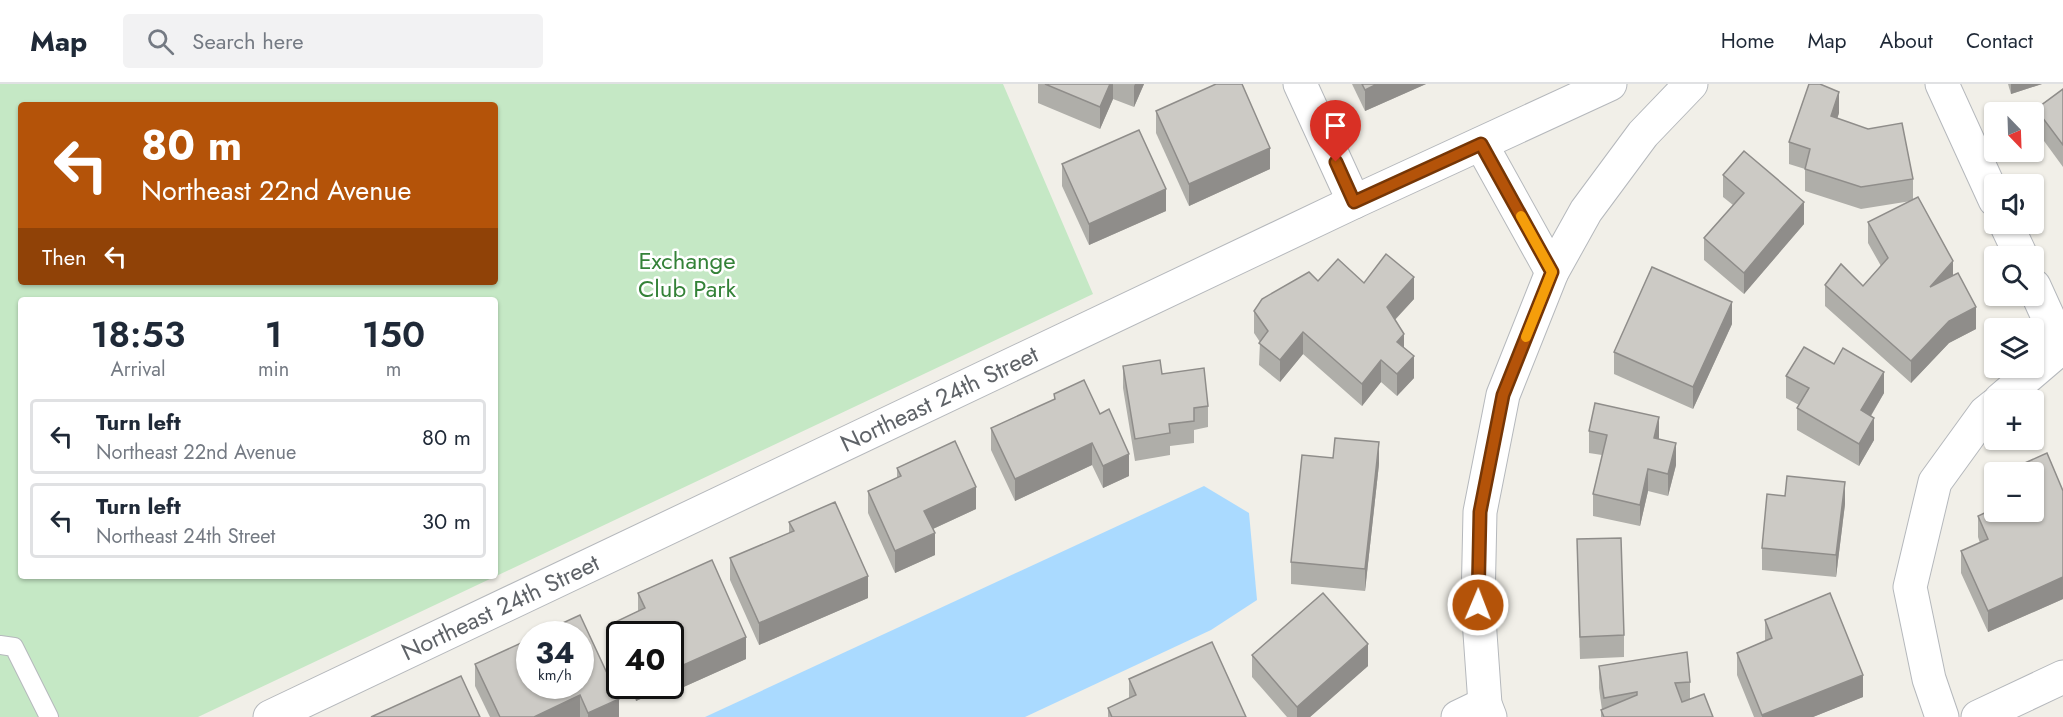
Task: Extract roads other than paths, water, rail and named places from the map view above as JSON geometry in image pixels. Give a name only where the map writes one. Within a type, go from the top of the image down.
[{"type":"street","points":[[1300,84],[1354,202]]},
{"type":"street","name":"Northeast 24th Street","points":[[270,717],[1354,202],[1610,84]]},
{"type":"street","points":[[1478,713],[1480,512],[1503,395],[1552,272],[1586,211],[1643,134],[1691,84]]},
{"type":"street","points":[[1942,84],[1984,176]]},
{"type":"street","points":[[1481,144],[1552,272]]},
{"type":"street","points":[[2012,390],[2062,349],[2043,306]]},
{"type":"street","points":[[1942,717],[1929,679],[1910,587],[1935,482],[1984,414]]},
{"type":"street","points":[[1978,717],[2063,677]]},
{"type":"lane","points":[[0,645],[14,647],[49,717]]},
{"type":"water","points":[[1204,486],[1249,513],[1257,600],[1211,630],[1025,717],[705,717]]},
{"type":"park label","name":"Exchange Club Park","points":[[687,275]]}]
